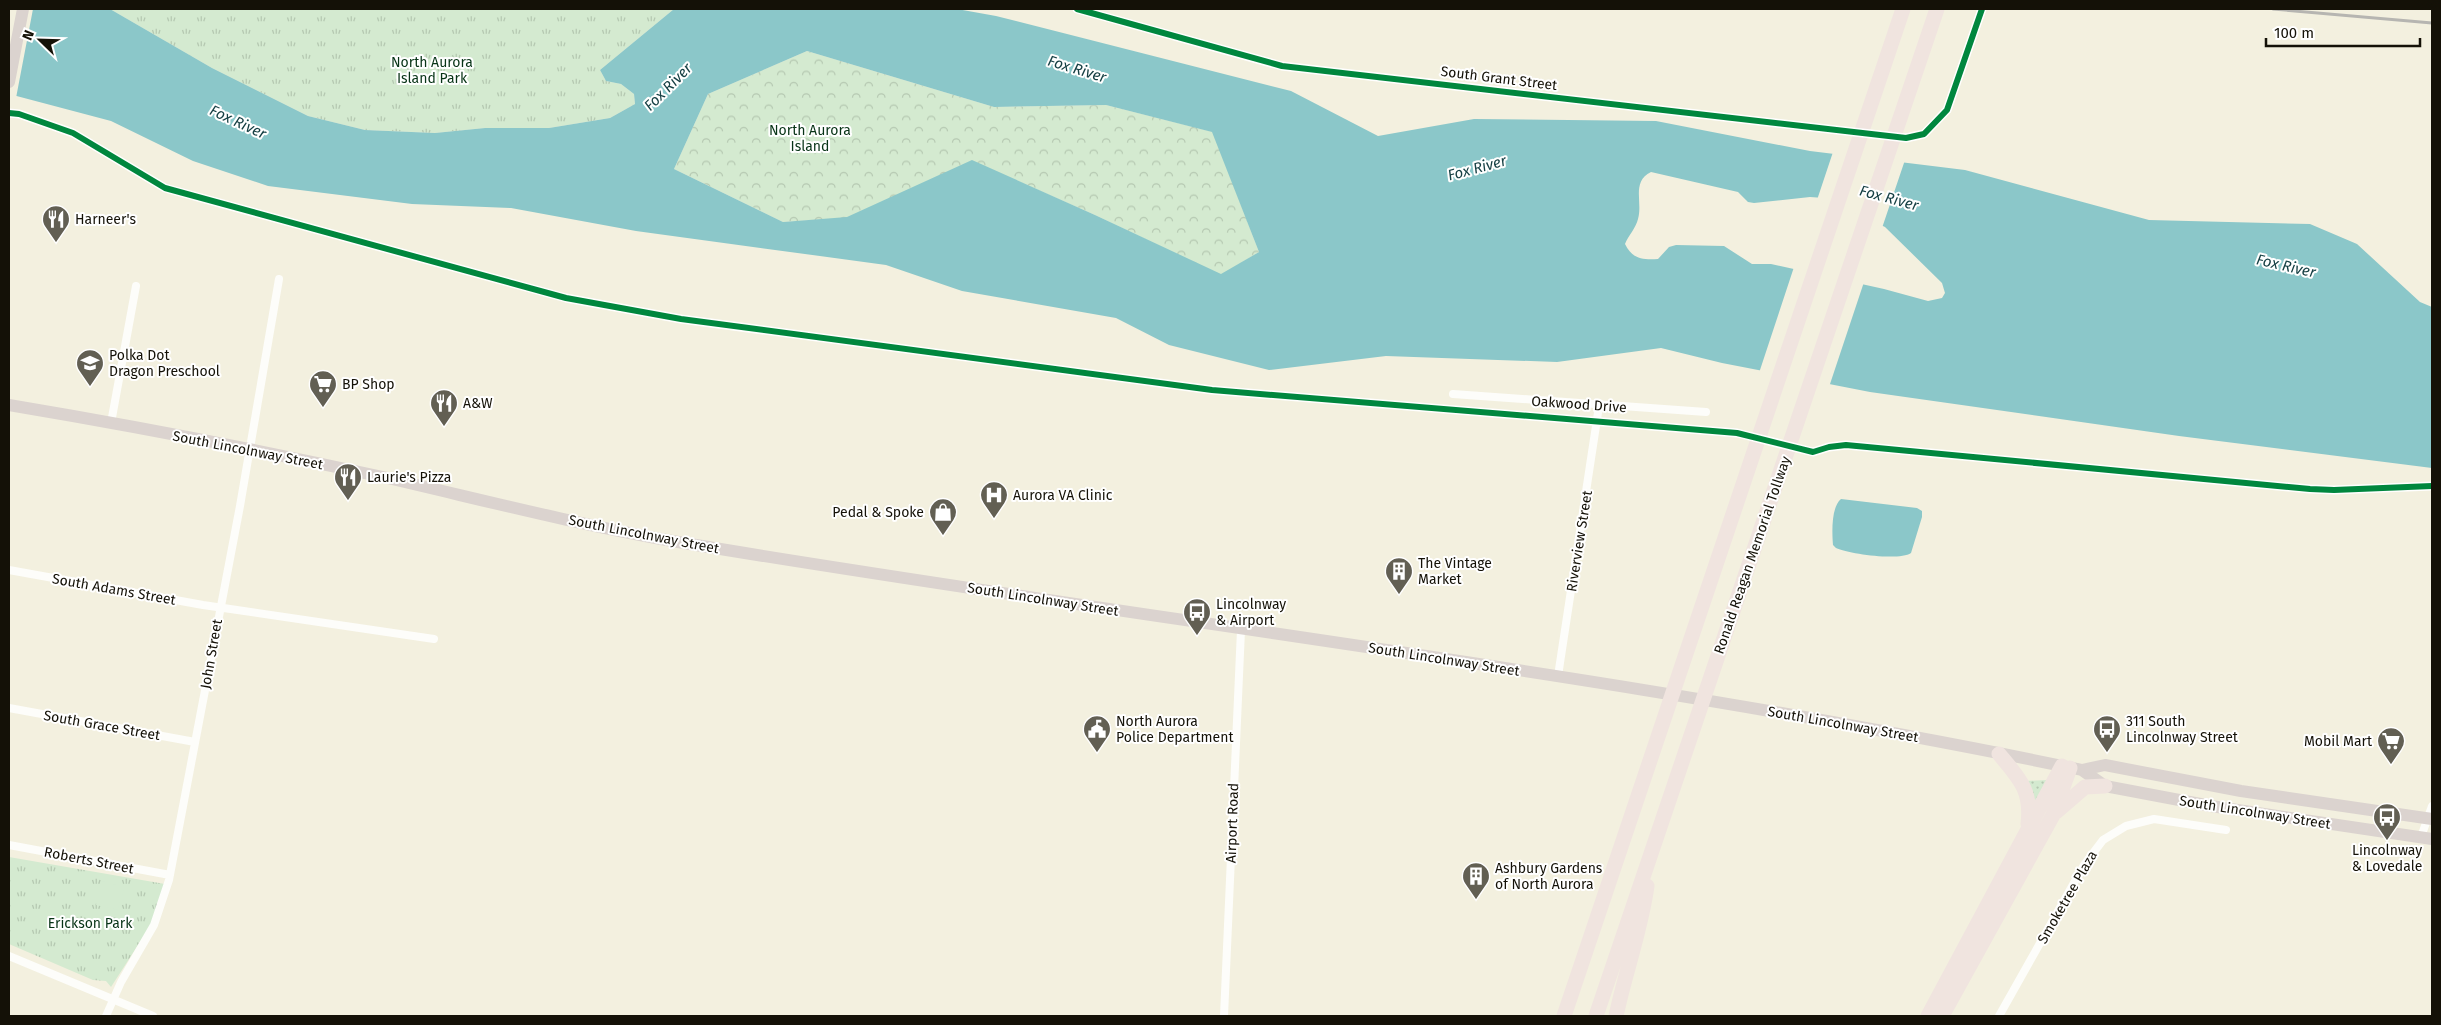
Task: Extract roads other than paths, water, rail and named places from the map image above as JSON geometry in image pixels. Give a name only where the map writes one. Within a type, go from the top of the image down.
[{"type":"highway","points":[[1564,1016],[1903,9]]},
{"type":"highway","name":"Ronald Reagan Memorial Tollway","points":[[1596,1016],[1937,9]]},
{"type":"highway","points":[[1999,754],[2021,780],[2028,795],[2030,810],[2027,830]]},
{"type":"highway","points":[[1942,1016],[2054,815],[2071,768]]},
{"type":"highway","points":[[1928,1016],[2027,830],[2071,768]]},
{"type":"highway","points":[[2054,815],[2085,787],[2105,786]]},
{"type":"highway","points":[[1616,1016],[1624,977],[1644,910],[1652,851]]},
{"type":"highway","points":[[1919,1016],[1976,926]]},
{"type":"main road","points":[[9,82],[23,9]]},
{"type":"main road","name":"South Lincolnway Street","points":[[9,405],[250,449],[668,540],[1241,630],[1558,676],[1755,709],[2071,768],[2105,765],[2241,791],[2430,819]]},
{"type":"main road","name":"South Lincolnway Street","points":[[2071,768],[2105,786],[2211,806],[2427,838]]},
{"type":"street","name":"South Grant Street","points":[[1077,9],[1282,66],[1906,138],[1924,134],[1947,110],[1982,9]]},
{"type":"street","name":"John Street","points":[[106,1016],[112,1000],[154,925],[170,875],[250,449],[279,279]]},
{"type":"street","points":[[111,423],[136,286]]},
{"type":"street","name":"Oakwood Drive","points":[[1453,394],[1599,406],[1706,412]]},
{"type":"street","name":"Riverview Street","points":[[1558,676],[1599,406]]},
{"type":"street","name":"South Adams Street","points":[[9,570],[220,607],[434,639]]},
{"type":"street","name":"Airport Road","points":[[1224,1016],[1241,630]]},
{"type":"street","name":"South Grace Street","points":[[9,708],[195,742]]},
{"type":"street","points":[[2427,838],[2432,806]]},
{"type":"street","name":"Smoketree Plaza","points":[[1999,1016],[2084,865],[2103,840],[2126,826],[2154,819],[2226,830]]},
{"type":"street","name":"Roberts Street","points":[[9,845],[170,875]]},
{"type":"street","points":[[9,956],[153,1016]]},
{"type":"water","name":"Fox River","points":[[9,9],[110,9],[212,68],[308,116],[365,130],[435,133],[485,128],[549,128],[610,118],[635,104],[634,94],[621,84],[606,81],[600,70],[674,9],[957,9],[996,16],[1291,91],[1378,136],[1474,119],[1656,121],[1810,151],[1965,170],[2149,220],[2310,224],[2357,244],[2420,302],[2432,307],[2432,468],[2179,436],[1870,392],[1722,363],[1661,348],[1557,362],[1386,356],[1269,370],[1169,345],[1116,318],[962,291],[886,265],[636,231],[511,208],[412,204],[268,186],[193,161],[111,121],[9,94]],"holes":[[[807,51],[994,107],[1106,105],[1212,132],[1259,252],[1221,274],[972,160],[847,217],[783,222],[674,169],[708,94]],[[1651,172],[1738,192],[1748,202],[1754,203],[1810,197],[1824,198],[1885,227],[1942,283],[1945,293],[1942,298],[1928,301],[1884,289],[1771,264],[1752,264],[1724,246],[1676,245],[1669,247],[1658,259],[1638,258],[1631,253],[1625,244],[1638,219],[1639,187],[1641,181]]]},
{"type":"water","points":[[1841,499],[1917,508],[1922,511],[1922,517],[1911,553],[1885,557],[1836,548],[1833,545],[1833,520],[1835,508]]},
{"type":"railway","points":[[2273,9],[2432,23]]},
{"type":"place","name":"Harneer's","points":[[56,243]]},
{"type":"place","name":"Polka Dot Dragon Preschool","points":[[90,387]]},
{"type":"place","name":"BP Shop","points":[[323,408]]},
{"type":"place","name":"A&W","points":[[444,427]]},
{"type":"place","name":"Laurie's Pizza","points":[[348,501]]},
{"type":"place","name":"Aurora VA Clinic","points":[[994,519]]},
{"type":"place","name":"Pedal & Spoke","points":[[943,536]]},
{"type":"place","name":"The Vintage Market","points":[[1399,595]]},
{"type":"place","name":"Lincolnway & Airport","points":[[1197,636]]},
{"type":"place","name":"North Aurora Police Department","points":[[1097,753]]},
{"type":"place","name":"311 South Lincolnway Street","points":[[2107,753]]},
{"type":"place","name":"Mobil Mart","points":[[2391,765]]},
{"type":"place","name":"Lincolnway & Lovedale","points":[[2387,841]]},
{"type":"place","name":"Ashbury Gardens of North Aurora","points":[[1476,900]]},
{"type":"park label","name":"North Aurora Island Park","points":[[432,70]]},
{"type":"park label","name":"North Aurora Island","points":[[810,138]]},
{"type":"park label","name":"Erickson Park","points":[[90,923]]}]
